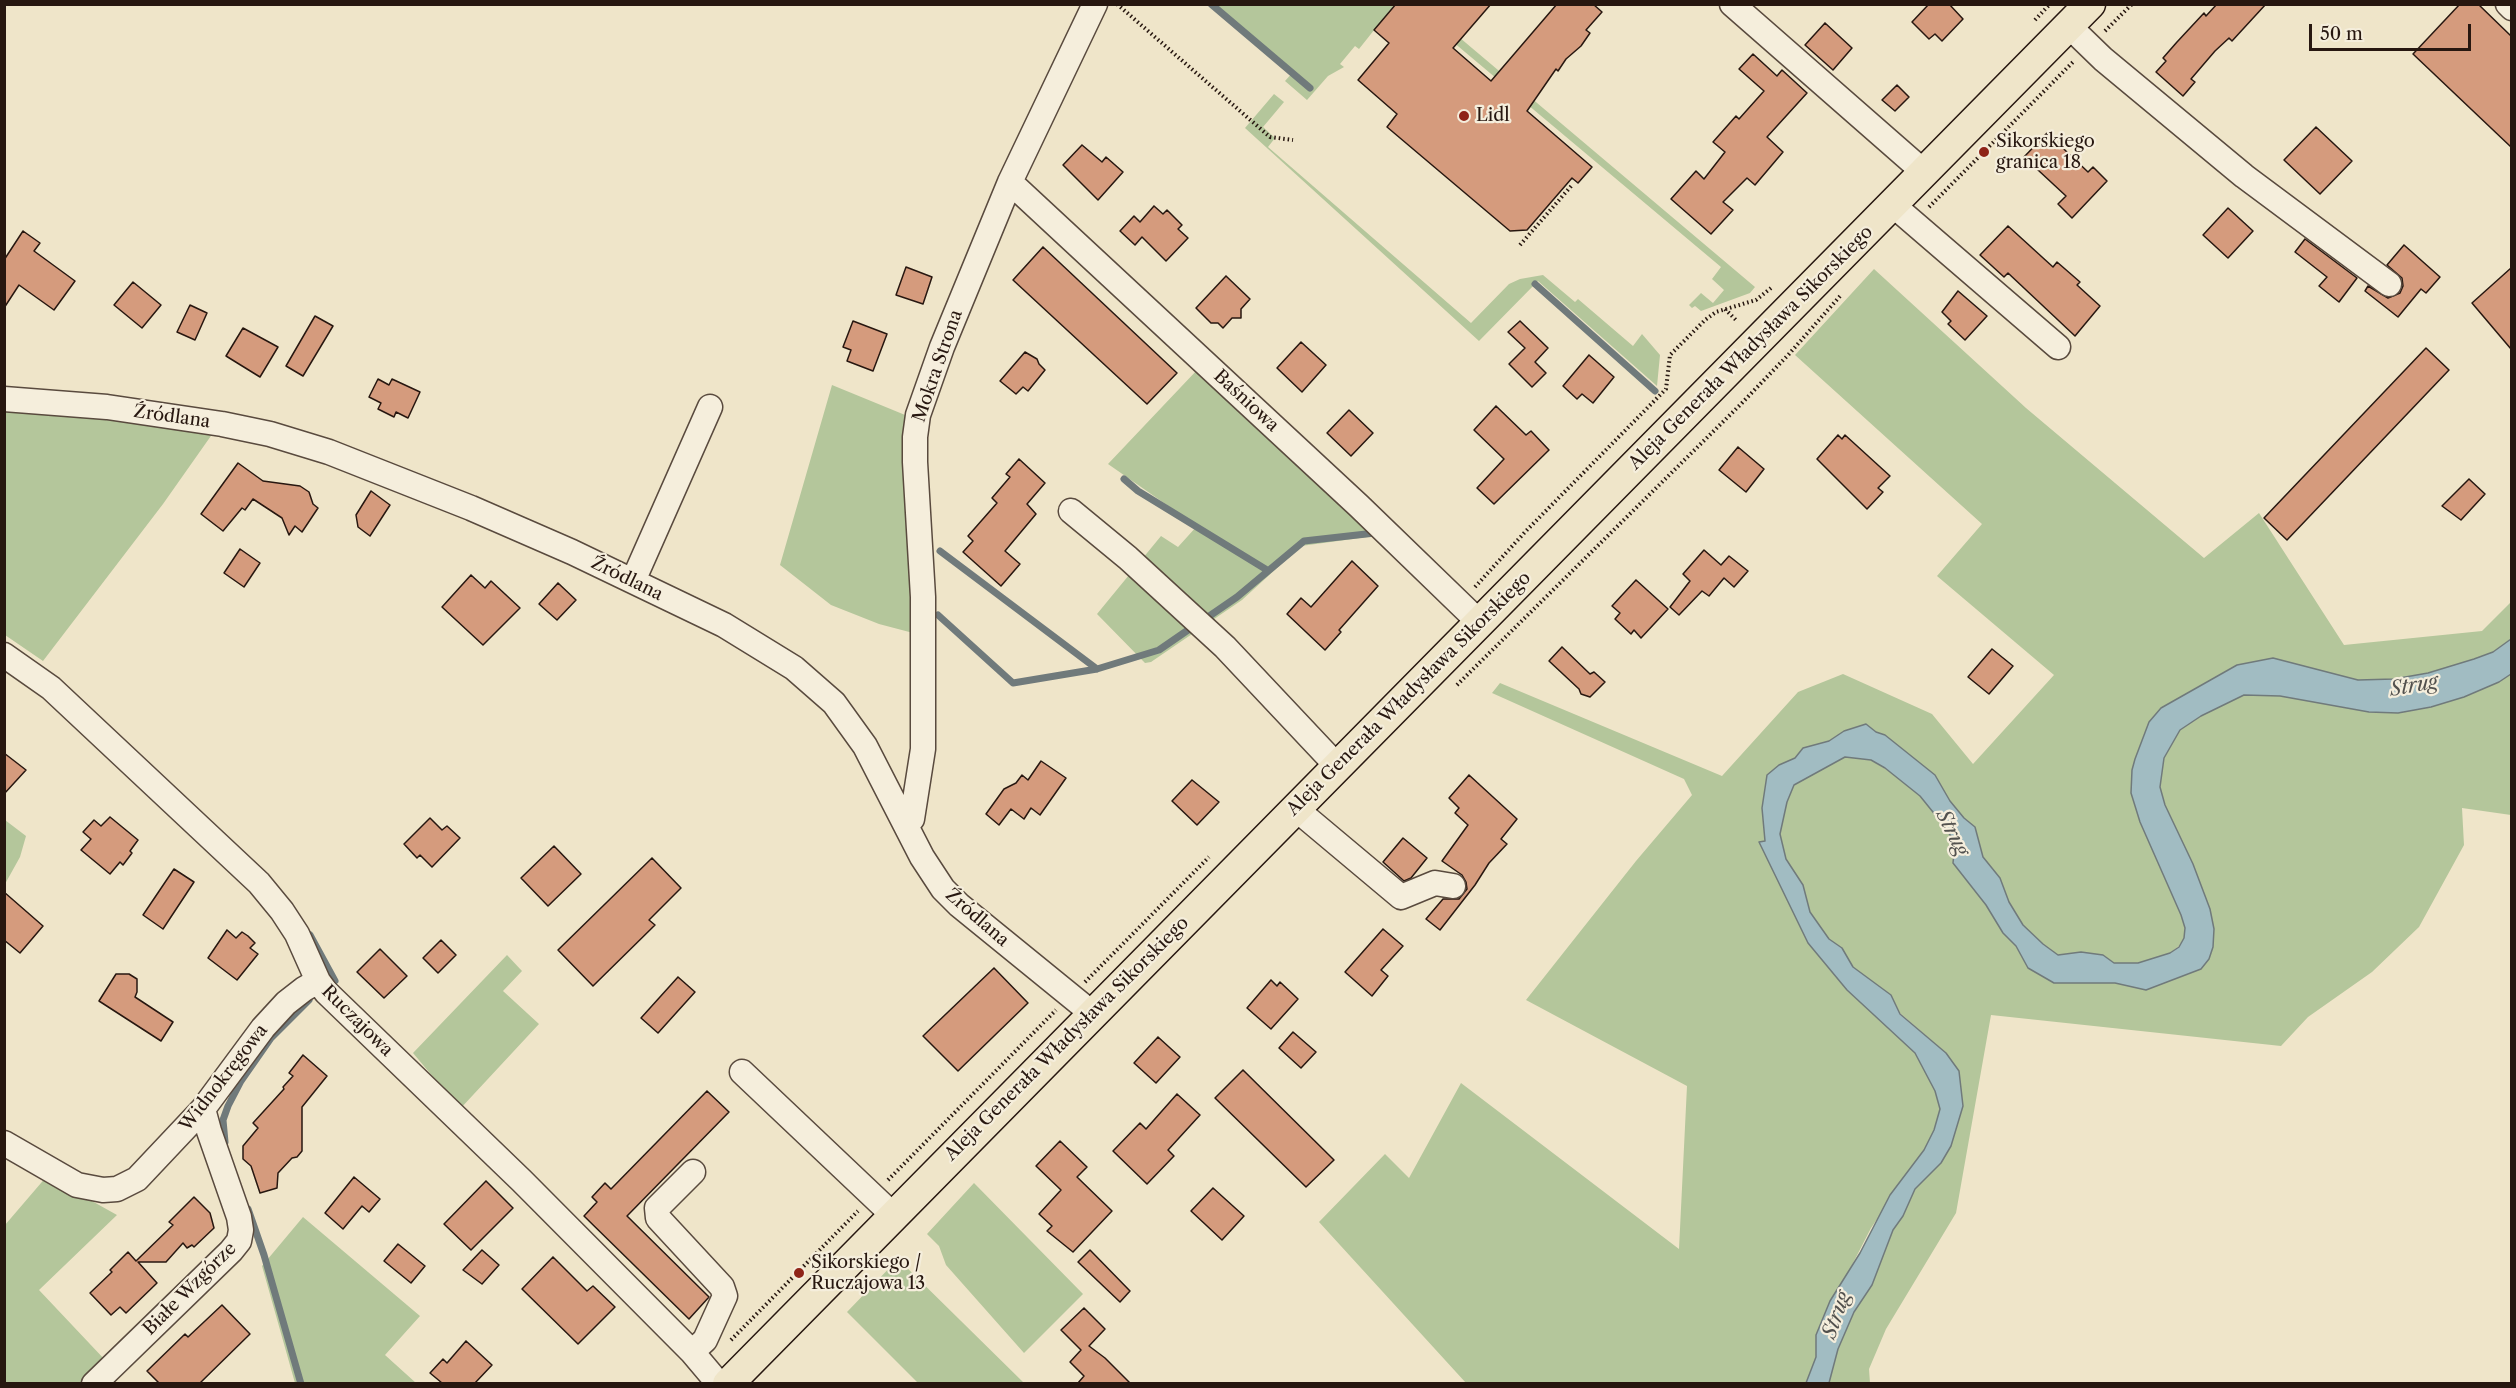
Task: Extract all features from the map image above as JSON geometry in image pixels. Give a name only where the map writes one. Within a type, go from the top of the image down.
[{"type":"main road","name":"Aleja Generała Władysława Sikorskiego","points":[[711,1372],[883,1206],[1082,1005],[1296,809],[1338,766],[1470,613],[1903,214],[1925,173],[2079,37],[2090,4]]},
{"type":"street","name":"Mokra Strona","points":[[905,824],[912,819],[923,749],[924,597],[915,437],[918,415],[942,347],[1010,182],[1095,4]]},
{"type":"street","points":[[1732,4],[1925,173]]},
{"type":"street","points":[[2508,4],[2511,8]]},
{"type":"street","points":[[2079,37],[2244,176],[2389,284]]},
{"type":"street","name":"Baśniowa","points":[[1010,182],[1359,506],[1470,613]]},
{"type":"street","points":[[1903,214],[2058,347]]},
{"type":"street","name":"Źródlana","points":[[4,399],[107,407],[222,424],[280,437],[329,452],[572,552],[724,625],[770,651],[814,684],[834,703],[859,737],[932,876],[959,905],[1082,1005]]},
{"type":"street","points":[[633,581],[710,406]]},
{"type":"street","points":[[1071,512],[1128,558],[1225,647],[1338,766]]},
{"type":"street","name":"Ruczajowa","points":[[4,655],[51,688],[259,884],[282,911],[297,934],[318,981],[711,1372]]},
{"type":"street","points":[[1296,809],[1401,897],[1435,883],[1453,886]]},
{"type":"street","name":"Widnokręgowa","points":[[4,1143],[77,1185],[103,1190],[117,1189],[137,1179],[204,1109],[263,1028],[304,988],[318,981]]},
{"type":"street","points":[[742,1072],[883,1206]]},
{"type":"street","name":"Białe Wzgórze","points":[[93,1383],[223,1260],[239,1241],[240,1217],[209,1131],[204,1109]]},
{"type":"street","points":[[693,1172],[657,1208],[658,1218],[722,1287],[725,1296],[705,1340],[711,1372]]},
{"type":"path","points":[[1117,4],[1270,137],[1293,140]]},
{"type":"path","points":[[1903,214],[2079,37],[2132,4]]},
{"type":"path","points":[[1521,245],[1573,184]]},
{"type":"path","points":[[1449,692],[1778,363],[1845,291]]},
{"type":"path","points":[[1470,613],[1526,531],[1666,389],[1670,355],[1709,316],[1734,307]]},
{"type":"path","points":[[1725,309],[1737,321]]},
{"type":"path","points":[[711,1372],[883,1206],[1082,1005],[1211,855]]},
{"type":"green space","points":[[1215,5],[1394,5],[1359,49],[1355,46],[1340,64],[1344,67],[1328,76],[1307,100],[1285,81],[1294,71]]},
{"type":"green space","points":[[1409,5],[1421,5],[1755,287],[1750,293],[1701,311],[1695,306],[1692,308],[1689,305],[1701,293],[1713,303],[1724,290],[1712,279],[1721,267]]},
{"type":"green space","points":[[1274,94],[1284,102],[1263,127],[1275,138],[1268,147],[1471,323],[1509,284],[1520,279],[1543,275],[1575,302],[1578,299],[1633,346],[1642,334],[1660,355],[1657,386],[1538,281],[1479,341],[1245,128]]},
{"type":"green space","points":[[1874,269],[2026,408],[2204,558],[2259,513],[2344,645],[2482,631],[2511,602],[2511,639],[2493,652],[2474,659],[2428,673],[2394,679],[2358,680],[2273,658],[2237,665],[2161,708],[2149,722],[2135,759],[2131,793],[2140,822],[2185,928],[2184,938],[2179,946],[2170,953],[2138,963],[2114,963],[2103,955],[2081,952],[2058,955],[2043,944],[2023,925],[2009,902],[2000,878],[1983,857],[1975,827],[1950,801],[1935,776],[1885,735],[1876,732],[1866,724],[1844,731],[1829,741],[1803,748],[1795,758],[1779,765],[1762,808],[1765,841],[1760,842],[1808,943],[1847,990],[1915,1053],[1935,1091],[1940,1109],[1934,1130],[1924,1150],[1871,1228],[1816,1335],[1816,1357],[1806,1383],[1466,1383],[1319,1222],[1385,1154],[1409,1178],[1461,1083],[1679,1249],[1687,1086],[1526,1000],[1636,861],[1692,795],[1684,779],[1492,693],[1500,683],[1722,776],[1798,692],[1843,674],[1932,714],[1973,764],[2054,675],[1937,576],[1982,524],[1795,355]]},
{"type":"green space","points":[[1198,369],[1375,536],[1301,546],[1242,600],[1151,662],[1145,663],[1097,614],[1161,536],[1178,547],[1197,526],[1108,464]]},
{"type":"green space","points":[[832,385],[910,417],[917,634],[879,624],[831,605],[780,565]]},
{"type":"green space","points":[[4,407],[97,413],[213,433],[163,504],[43,661],[5,635]]},
{"type":"green space","points":[[2511,674],[2511,815],[2462,808],[2464,845],[2419,927],[2372,972],[2308,1017],[2281,1046],[1991,1015],[1956,1213],[1886,1329],[1869,1369],[1870,1383],[1829,1383],[1838,1349],[1854,1312],[1872,1285],[1893,1230],[1903,1216],[1915,1189],[1941,1163],[1963,1106],[1946,1053],[1900,1013],[1891,995],[1853,967],[1842,948],[1829,939],[1810,912],[1803,885],[1786,859],[1780,834],[1787,802],[1794,785],[1845,757],[1871,760],[1897,776],[1920,796],[1941,822],[1955,842],[1953,863],[1986,905],[2003,933],[2016,946],[2028,968],[2054,983],[2115,983],[2146,990],[2189,974],[2193,864],[2165,805],[2160,787],[2164,758],[2180,730],[2201,716],[2244,695],[2280,696],[2369,712],[2398,713],[2431,707],[2464,697],[2499,682]]},
{"type":"green space","points":[[5,820],[26,836],[20,857],[5,884]]},
{"type":"green space","points":[[507,955],[522,971],[503,991],[539,1024],[460,1109],[413,1053]]},
{"type":"green space","points":[[47,1176],[117,1215],[39,1290],[106,1361],[82,1383],[5,1384],[5,1225]]},
{"type":"green space","points":[[974,1183],[1083,1294],[1024,1353],[946,1265],[939,1246],[927,1234]]},
{"type":"green space","points":[[303,1217],[420,1316],[385,1355],[416,1383],[295,1383],[262,1266]]},
{"type":"green space","points":[[898,1259],[1023,1382],[918,1383],[847,1312]]},
{"type":"water","name":"Strug","points":[[2511,639],[2511,674],[2499,682],[2464,697],[2431,707],[2398,713],[2369,712],[2280,696],[2244,695],[2201,716],[2180,730],[2164,758],[2160,787],[2165,805],[2193,864],[2210,909],[2214,929],[2213,947],[2209,959],[2201,969],[2146,990],[2115,983],[2054,983],[2028,968],[2016,946],[2003,933],[1986,905],[1953,863],[1955,842],[1941,822],[1920,796],[1885,768],[1871,760],[1845,757],[1794,785],[1787,802],[1780,834],[1786,859],[1803,885],[1810,912],[1829,939],[1842,948],[1853,967],[1891,995],[1900,1014],[1946,1053],[1959,1071],[1963,1106],[1951,1146],[1941,1163],[1915,1189],[1903,1216],[1893,1230],[1872,1285],[1854,1312],[1838,1349],[1829,1383],[1806,1383],[1816,1357],[1816,1335],[1830,1301],[1860,1253],[1890,1195],[1924,1150],[1934,1130],[1940,1109],[1935,1091],[1915,1053],[1847,990],[1808,943],[1759,842],[1765,841],[1762,808],[1767,775],[1779,765],[1795,758],[1803,748],[1829,741],[1844,731],[1866,724],[1876,732],[1885,735],[1935,775],[1950,801],[1975,827],[1983,857],[2000,878],[2009,902],[2023,925],[2043,944],[2058,955],[2081,952],[2103,955],[2114,963],[2138,963],[2170,953],[2179,947],[2184,938],[2185,928],[2140,822],[2131,793],[2135,759],[2149,722],[2161,708],[2237,665],[2273,658],[2358,680],[2394,679],[2428,673],[2474,659],[2493,652]]},
{"type":"building","name":"Lidl","points":[[1396,4],[1491,4],[1453,48],[1491,81],[1557,4],[1593,4],[1602,12],[1586,30],[1590,33],[1581,46],[1566,59],[1558,71],[1556,69],[1527,111],[1592,167],[1578,183],[1572,178],[1527,230],[1510,231],[1387,127],[1397,114],[1358,80],[1389,43],[1374,30]]},
{"type":"building","points":[[1929,4],[1949,4],[1963,19],[1942,41],[1935,34],[1929,39],[1912,22]]},
{"type":"building","points":[[2217,4],[2266,4],[2232,41],[2229,38],[2215,51],[2191,79],[2195,82],[2183,96],[2156,72],[2166,61],[2163,58],[2177,42],[2204,13],[2206,16]]},
{"type":"building","points":[[2460,4],[2478,4],[2511,36],[2511,147],[2413,54]]},
{"type":"building","points":[[1825,23],[1852,48],[1833,70],[1805,45]]},
{"type":"building","points":[[1753,54],[1777,76],[1782,70],[1807,93],[1767,137],[1783,152],[1755,185],[1747,178],[1723,202],[1733,210],[1711,234],[1671,199],[1696,171],[1704,179],[1725,152],[1713,142],[1736,116],[1739,119],[1764,91],[1739,69]]},
{"type":"building","points":[[1897,85],[1909,97],[1895,111],[1882,100]]},
{"type":"building","points":[[2316,127],[2352,161],[2320,194],[2284,160]]},
{"type":"building","points":[[2047,133],[2088,172],[2093,167],[2107,181],[2072,218],[2058,204],[2066,196],[2024,157]]},
{"type":"building","points":[[1082,145],[1102,162],[1106,157],[1123,172],[1098,200],[1063,165]]},
{"type":"building","points":[[1154,206],[1163,214],[1167,210],[1182,225],[1178,229],[1188,238],[1166,261],[1142,237],[1135,245],[1120,231],[1134,216],[1140,222]]},
{"type":"building","points":[[2228,208],[2253,231],[2228,258],[2203,235]]},
{"type":"building","points":[[2008,226],[2053,267],[2057,262],[2080,282],[2077,285],[2100,306],[2075,336],[2008,273],[2004,277],[1980,255]]},
{"type":"building","points":[[23,231],[40,243],[34,251],[75,281],[54,310],[19,285],[4,308],[4,260]]},
{"type":"building","points":[[2305,239],[2357,278],[2339,302],[2319,286],[2327,277],[2295,252]]},
{"type":"building","points":[[2404,245],[2440,277],[2426,293],[2421,289],[2398,317],[2365,291],[2368,286],[2388,298],[2400,293],[2403,286],[2402,278],[2387,265]]},
{"type":"building","points":[[1043,247],[1177,373],[1147,404],[1013,280]]},
{"type":"building","points":[[906,267],[932,277],[923,304],[896,295]]},
{"type":"building","points":[[2511,268],[2511,349],[2472,303]]},
{"type":"building","points":[[1226,276],[1250,299],[1241,309],[1241,318],[1232,318],[1223,328],[1218,323],[1211,323],[1196,308]]},
{"type":"building","points":[[133,282],[161,305],[142,328],[114,305]]},
{"type":"building","points":[[1958,291],[1987,316],[1965,340],[1948,324],[1951,321],[1942,312]]},
{"type":"building","points":[[190,305],[207,313],[195,340],[177,332]]},
{"type":"building","points":[[315,316],[333,326],[303,376],[286,366]]},
{"type":"building","points":[[853,321],[887,334],[873,371],[847,361],[851,350],[843,347]]},
{"type":"building","points":[[1520,321],[1548,348],[1535,362],[1546,373],[1532,387],[1509,364],[1525,348],[1508,332]]},
{"type":"building","points":[[243,328],[278,347],[260,377],[226,356]]},
{"type":"building","points":[[1301,342],[1326,365],[1302,392],[1277,368]]},
{"type":"building","points":[[2426,348],[2449,370],[2287,540],[2264,518]]},
{"type":"building","points":[[1025,352],[1037,359],[1045,370],[1028,391],[1023,387],[1016,394],[1000,381]]},
{"type":"building","points":[[1589,355],[1614,377],[1593,403],[1582,394],[1577,399],[1563,386]]},
{"type":"building","points":[[378,379],[389,385],[392,379],[420,392],[408,418],[396,412],[394,417],[378,409],[381,403],[369,397]]},
{"type":"building","points":[[1496,406],[1526,435],[1531,431],[1549,450],[1494,504],[1477,488],[1504,459],[1474,430]]},
{"type":"building","points":[[1349,410],[1373,433],[1351,456],[1327,433]]},
{"type":"building","points":[[1838,435],[1842,439],[1845,435],[1890,476],[1878,488],[1883,492],[1867,509],[1817,459]]},
{"type":"building","points":[[1738,447],[1764,469],[1746,492],[1719,470]]},
{"type":"building","points":[[1019,459],[1045,483],[1027,504],[1036,514],[1005,551],[1020,564],[1001,586],[963,552],[973,541],[968,536],[997,503],[992,498],[1010,477],[1006,474]]},
{"type":"building","points":[[238,463],[263,481],[300,486],[309,492],[313,504],[318,508],[302,532],[295,526],[289,535],[282,518],[253,499],[245,510],[242,508],[223,531],[201,514]]},
{"type":"building","points":[[2469,479],[2485,494],[2461,520],[2442,506]]},
{"type":"building","points":[[371,491],[390,505],[370,536],[358,527],[356,515]]},
{"type":"building","points":[[240,549],[260,563],[244,587],[224,573]]},
{"type":"building","points":[[1704,550],[1721,565],[1729,556],[1748,571],[1734,587],[1724,578],[1709,596],[1702,591],[1679,615],[1670,607],[1690,581],[1683,574]]},
{"type":"building","points":[[1352,561],[1378,586],[1339,630],[1341,632],[1325,650],[1287,614],[1301,598],[1311,607]]},
{"type":"building","points":[[471,575],[485,588],[491,581],[520,608],[483,645],[442,607]]},
{"type":"building","points":[[1636,580],[1668,609],[1641,638],[1634,630],[1631,634],[1615,619],[1620,613],[1612,606]]},
{"type":"building","points":[[558,583],[576,600],[557,620],[539,604]]},
{"type":"building","points":[[1562,647],[1590,674],[1594,672],[1605,682],[1590,697],[1581,694],[1579,689],[1549,661]]},
{"type":"building","points":[[1992,649],[2013,666],[1989,694],[1968,677]]},
{"type":"building","points":[[4,753],[26,770],[4,794]]},
{"type":"building","points":[[1041,761],[1066,778],[1040,815],[1031,808],[1024,819],[1011,809],[999,825],[986,814],[1004,789],[1016,783],[1022,775],[1028,780]]},
{"type":"building","points":[[1469,775],[1517,819],[1501,839],[1507,844],[1489,863],[1440,930],[1426,919],[1443,899],[1459,899],[1467,889],[1462,875],[1442,861],[1468,825],[1455,813],[1459,808],[1449,798]]},
{"type":"building","points":[[1192,780],[1219,802],[1197,825],[1172,801]]},
{"type":"building","points":[[110,817],[138,840],[123,865],[120,862],[110,874],[81,850],[91,839],[83,832],[94,820],[101,826]]},
{"type":"building","points":[[430,818],[442,830],[447,826],[460,838],[432,867],[420,855],[417,858],[404,844]]},
{"type":"building","points":[[1403,838],[1427,858],[1411,878],[1404,881],[1383,862]]},
{"type":"building","points":[[554,846],[581,874],[548,906],[521,878]]},
{"type":"building","points":[[652,858],[681,888],[649,920],[655,925],[593,986],[558,950]]},
{"type":"building","points":[[174,869],[194,882],[163,929],[143,915]]},
{"type":"building","points":[[4,892],[43,926],[20,953],[4,940]]},
{"type":"building","points":[[1383,929],[1403,946],[1381,970],[1388,976],[1372,996],[1345,972]]},
{"type":"building","points":[[227,930],[236,938],[242,932],[248,936],[255,943],[250,948],[258,954],[237,980],[208,958]]},
{"type":"building","points":[[441,940],[456,955],[438,973],[423,958]]},
{"type":"building","points":[[380,949],[407,976],[384,998],[357,972]]},
{"type":"building","points":[[994,968],[1028,1003],[958,1071],[923,1036]]},
{"type":"building","points":[[116,974],[129,974],[137,979],[135,997],[173,1022],[161,1041],[99,1001]]},
{"type":"building","points":[[678,977],[695,992],[658,1033],[641,1018]]},
{"type":"building","points":[[1271,980],[1277,986],[1280,982],[1298,999],[1271,1029],[1247,1008]]},
{"type":"building","points":[[1293,1032],[1316,1052],[1301,1068],[1279,1048]]},
{"type":"building","points":[[1158,1037],[1180,1057],[1156,1083],[1134,1063]]},
{"type":"building","points":[[303,1055],[327,1076],[302,1107],[302,1151],[278,1173],[277,1188],[260,1193],[251,1166],[243,1159],[243,1146],[258,1128],[253,1123],[284,1089],[283,1087],[293,1076],[289,1073]]},
{"type":"building","points":[[1243,1070],[1334,1160],[1306,1187],[1215,1098]]},
{"type":"building","points":[[707,1091],[729,1112],[627,1216],[709,1297],[689,1319],[584,1216],[597,1202],[592,1197],[605,1183],[611,1189]]},
{"type":"building","points":[[1177,1094],[1200,1115],[1168,1150],[1174,1156],[1147,1184],[1113,1151],[1140,1123],[1146,1129]]},
{"type":"building","points":[[1060,1141],[1087,1167],[1077,1177],[1112,1211],[1073,1252],[1047,1231],[1052,1226],[1039,1214],[1061,1190],[1036,1166]]},
{"type":"building","points":[[354,1177],[380,1199],[369,1212],[362,1206],[343,1229],[325,1213]]},
{"type":"building","points":[[486,1181],[513,1208],[471,1250],[444,1224]]},
{"type":"building","points":[[1213,1188],[1244,1216],[1222,1240],[1191,1211]]},
{"type":"building","points":[[194,1197],[210,1213],[214,1228],[194,1247],[192,1245],[187,1248],[183,1243],[166,1262],[138,1262],[157,1283],[126,1313],[120,1307],[111,1315],[90,1293],[112,1272],[110,1270],[128,1252],[136,1261],[173,1225],[169,1222]]},
{"type":"building","points":[[398,1244],[425,1266],[411,1283],[384,1261]]},
{"type":"building","points":[[482,1250],[499,1265],[482,1284],[463,1270]]},
{"type":"building","points":[[1090,1250],[1130,1291],[1120,1302],[1078,1262]]},
{"type":"building","points":[[553,1257],[587,1291],[593,1286],[615,1307],[578,1344],[522,1289]]},
{"type":"building","points":[[222,1305],[250,1334],[200,1383],[159,1383],[147,1371],[185,1334],[188,1337]]},
{"type":"building","points":[[1084,1308],[1105,1329],[1089,1346],[1105,1358],[1130,1383],[1078,1383],[1084,1376],[1070,1362],[1081,1350],[1061,1330]]},
{"type":"building","points":[[466,1341],[492,1365],[475,1383],[442,1383],[430,1373],[443,1359],[447,1363]]},
{"type":"waterway","points":[[1211,4],[1310,88]]},
{"type":"waterway","points":[[1535,284],[1655,391]]},
{"type":"waterway","points":[[1124,479],[1138,491],[1267,570]]},
{"type":"waterway","points":[[1208,617],[1237,597],[1304,541],[1375,533],[1378,537]]},
{"type":"waterway","points":[[940,551],[1097,669]]},
{"type":"waterway","points":[[938,615],[1013,683],[1097,669],[1159,650],[1188,630]]},
{"type":"waterway","points":[[310,935],[335,981]]},
{"type":"waterway","points":[[225,1142],[223,1120],[241,1081],[271,1038],[309,1000]]},
{"type":"waterway","points":[[248,1209],[264,1255],[301,1384]]},
{"type":"place","name":"Lidl","points":[[1464,116]]},
{"type":"place","name":"Sikorskiego granica 18","points":[[1984,152]]},
{"type":"place","name":"Sikorskiego / Ruczajowa 13","points":[[799,1273]]}]
